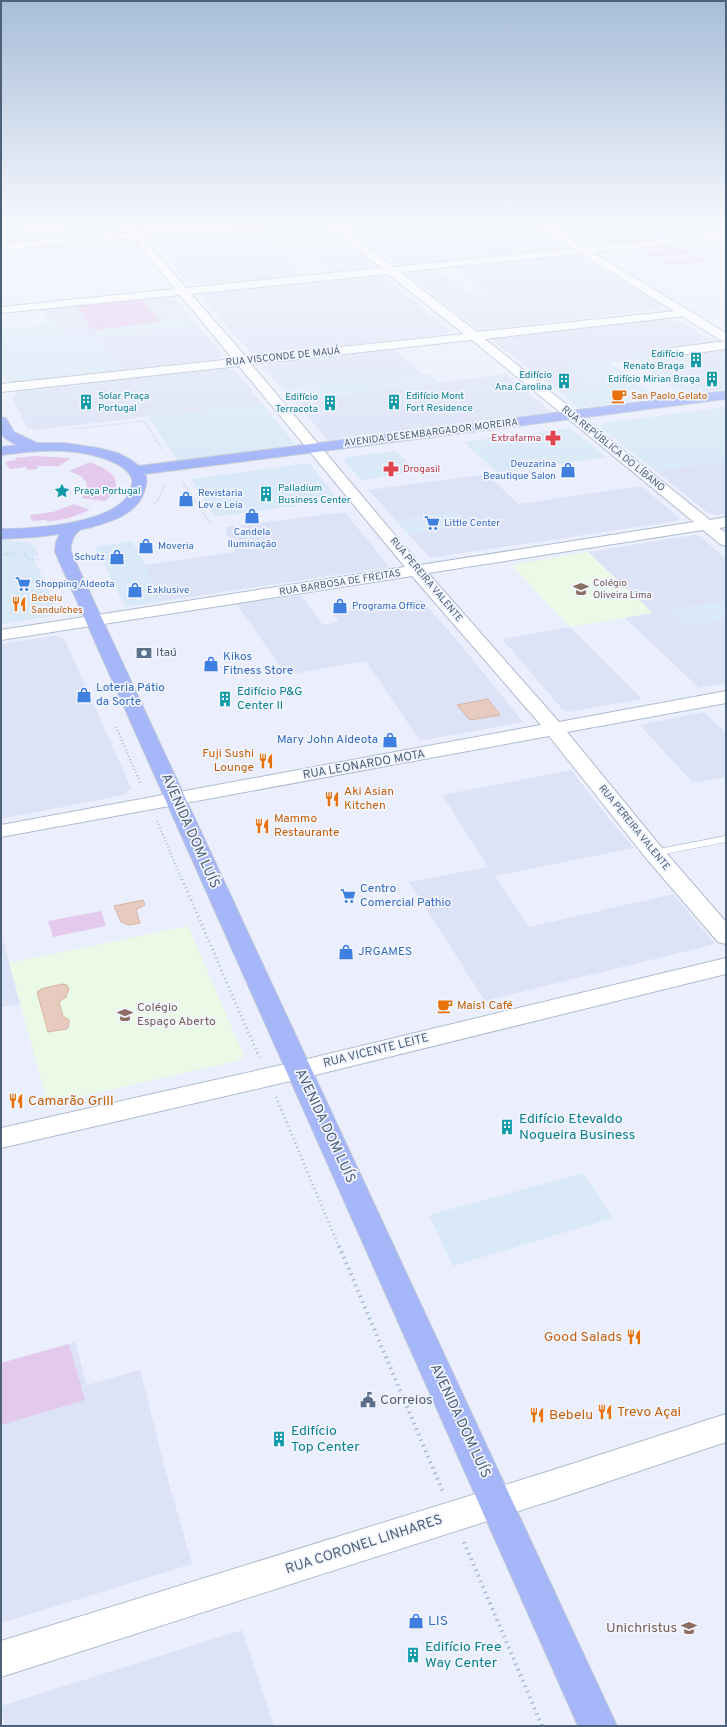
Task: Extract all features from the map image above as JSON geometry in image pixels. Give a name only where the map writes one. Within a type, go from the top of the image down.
[{"type":"main road","name":"AVENIDA DESEMBARGADOR MOREIRA","points":[[135,471],[726,395]]},
{"type":"main road","points":[[1,421],[8,435],[34,447]]},
{"type":"main road","points":[[1,451],[34,447],[55,447],[97,452],[121,460],[135,471],[140,481],[136,495],[132,501],[113,514],[99,520],[74,528],[27,534],[1,534]]},
{"type":"main road","name":"AVENIDA DOM LUÍS","points":[[74,528],[66,536],[62,544],[64,552],[95,621],[165,807],[299,1070],[598,1726]]},
{"type":"street","points":[[1,310],[66,304]]},
{"type":"street","name":"RUA PEREIRA VALENTE","points":[[194,304],[417,570],[555,730],[654,853],[726,937]]},
{"type":"street","name":"RUA REPÚBLICA DO LÍBANO","points":[[433,304],[726,541]]},
{"type":"street","points":[[670,304],[726,338]]},
{"type":"street","name":"RUA VISCONDE DE MAUÁ","points":[[1,388],[685,313]]},
{"type":"street","points":[[658,354],[726,345]]},
{"type":"street","name":"RUA BARBOSA DE FREITAS","points":[[1,636],[726,522]]},
{"type":"street","name":"RUA LEONARDO MOTA","points":[[1,831],[165,807],[726,697]]},
{"type":"street","name":"RUA VICENTE LEITE","points":[[1,1138],[299,1070],[726,966]]},
{"type":"street","name":"RUA CORONEL LINHARES","points":[[1,1659],[726,1428]]},
{"type":"lane","points":[[654,853],[726,839]]},
{"type":"path","points":[[67,430],[144,420],[164,451]]},
{"type":"path","points":[[181,478],[211,525]]},
{"type":"path","points":[[28,560],[40,559]]},
{"type":"path","points":[[165,807],[259,1059]]},
{"type":"path","points":[[274,1091],[443,1490]]},
{"type":"path","points":[[467,1551],[542,1726]]},
{"type":"shaded area","points":[[99,304],[146,304],[160,322],[92,330],[76,306]]},
{"type":"shaded area","points":[[146,304],[180,304],[189,315],[157,318]]},
{"type":"shaded area","points":[[207,304],[417,304],[450,331],[444,334],[260,355],[253,354]]},
{"type":"shaded area","points":[[445,304],[659,304],[663,306],[653,310],[485,330],[477,328]]},
{"type":"shaded area","points":[[76,306],[96,336],[67,339],[55,321],[49,321],[42,309]]},
{"type":"shaded area","points":[[189,315],[198,325],[97,336],[119,370],[14,382],[5,380],[1,371],[1,329],[42,326],[40,322],[55,321],[67,339],[96,336],[92,330],[159,322],[157,318]]},
{"type":"shaded area","points":[[663,319],[681,322],[726,348],[726,389],[706,392],[653,357],[567,368],[596,390],[562,394],[492,340],[494,338]]},
{"type":"shaded area","points":[[198,325],[223,356],[218,359],[119,370],[96,336]]},
{"type":"shaded area","points":[[394,349],[424,376],[359,383],[355,379],[282,388],[263,367],[269,363]]},
{"type":"shaded area","points":[[653,357],[706,392],[683,395],[631,359]]},
{"type":"shaded area","points":[[609,362],[659,398],[578,408],[562,394],[595,390],[566,368]]},
{"type":"shaded area","points":[[227,368],[234,369],[262,403],[35,430],[27,428],[12,397],[16,393],[26,391]]},
{"type":"shaded area","points":[[423,374],[429,374],[439,383],[294,401],[282,388],[355,379],[359,383],[424,376]]},
{"type":"shaded area","points":[[506,374],[551,412],[328,440],[294,401]]},
{"type":"shaded area","points":[[262,403],[295,444],[179,460],[176,458],[148,417]]},
{"type":"shaded area","points":[[725,407],[726,461],[656,471],[600,427],[603,423]]},
{"type":"shaded area","points":[[570,428],[606,457],[497,473],[464,442]]},
{"type":"shaded area","points":[[396,451],[417,472],[361,480],[344,461],[348,457]]},
{"type":"shaded area","points":[[34,456],[71,458],[59,466],[38,466],[37,469],[27,470],[26,467],[10,469],[5,462],[16,460],[16,458]]},
{"type":"shaded area","points":[[726,461],[726,514],[718,515],[708,513],[656,471]]},
{"type":"shaded area","points":[[90,462],[98,465],[110,473],[116,482],[112,494],[105,501],[81,498],[87,491],[87,483],[81,476],[69,471]]},
{"type":"shaded area","name":"Palladium Business Center","points":[[309,463],[339,500],[215,517],[191,479]]},
{"type":"shaded area","points":[[487,474],[518,504],[641,486],[680,518],[677,521],[430,558],[408,534],[468,525],[456,512],[396,521],[369,490]]},
{"type":"shaded area","points":[[74,504],[90,510],[69,518],[48,522],[46,520],[32,521],[30,515],[53,512]]},
{"type":"shaded area","points":[[345,512],[389,567],[163,601],[144,565],[236,552],[227,536],[226,527]]},
{"type":"shaded area","name":"Little Center","points":[[456,512],[469,525],[408,534],[396,521]]},
{"type":"shaded area","points":[[694,535],[700,536],[726,559],[726,601],[670,610],[687,626],[726,619],[726,683],[699,688],[625,618],[652,613],[588,552]]},
{"type":"shaded area","name":"Shopping Aldeota","points":[[1,540],[27,542],[35,547],[39,555],[33,556],[58,612],[52,616],[1,624]]},
{"type":"shaded area","points":[[132,541],[163,601],[125,607],[105,565],[94,547]]},
{"type":"shaded area","name":"Colégio Oliveira Lima","points":[[588,552],[653,613],[570,627],[511,565]]},
{"type":"shaded area","points":[[301,595],[323,625],[339,622],[333,614],[421,599],[461,645],[523,722],[420,741],[366,661],[286,675],[237,604]]},
{"type":"shaded area","points":[[726,601],[726,619],[687,626],[670,610]]},
{"type":"shaded area","points":[[570,627],[642,699],[569,712],[563,710],[502,639]]},
{"type":"shaded area","points":[[54,636],[64,638],[131,788],[124,795],[1,819],[1,644]]},
{"type":"shaded area","points":[[488,699],[500,715],[470,720],[457,705]]},
{"type":"shaded area","points":[[704,712],[726,733],[726,777],[693,783],[640,725]]},
{"type":"shaded area","points":[[571,770],[634,848],[495,876],[529,927],[673,894],[715,944],[485,1001],[409,882],[488,867],[442,795]]},
{"type":"shaded area","points":[[143,900],[145,905],[136,910],[140,923],[129,925],[121,922],[114,906]]},
{"type":"shaded area","points":[[101,911],[106,926],[53,937],[48,921]]},
{"type":"shaded area","name":"Colégio Espaço Aberto","points":[[188,926],[244,1056],[237,1061],[48,1104],[9,963]]},
{"type":"shaded area","points":[[1,932],[20,1004],[1,1007]]},
{"type":"shaded area","points":[[62,984],[67,985],[69,989],[66,997],[59,1002],[63,1016],[69,1020],[69,1025],[67,1029],[48,1032],[37,992],[41,989]]},
{"type":"shaded area","points":[[584,1173],[613,1218],[453,1266],[429,1215]]},
{"type":"shaded area","points":[[75,1342],[87,1385],[140,1370],[164,1466],[192,1564],[1,1623],[1,1363]]},
{"type":"shaded area","points":[[69,1344],[85,1400],[1,1425],[1,1363]]},
{"type":"shaded area","points":[[242,1630],[274,1726],[5,1726],[1,1706]]},
{"type":"place","name":"Edifício Renato Braga","points":[[696,360]]},
{"type":"place","name":"Edifício Mirian Braga","points":[[712,379]]},
{"type":"place","name":"Edifício Ana Carolina","points":[[564,381]]},
{"type":"place","name":"San Paolo Gelato","points":[[619,396]]},
{"type":"place","name":"Solar Praça Portugal","points":[[86,402]]},
{"type":"place","name":"Edifício Mont Fort Residence","points":[[394,402]]},
{"type":"place","name":"Edifício Terracota","points":[[330,403]]},
{"type":"place","name":"Extrafarma","points":[[553,438]]},
{"type":"place","name":"Drogasil","points":[[391,469]]},
{"type":"place","name":"Deuzarina Beautique Salon","points":[[568,470]]},
{"type":"place","name":"Praça Portugal","points":[[62,491]]},
{"type":"place","name":"Palladium Business Center","points":[[266,494]]},
{"type":"place","name":"Revistaria Lev e Leia","points":[[186,499]]},
{"type":"place","name":"Candela Iluminação","points":[[252,516]]},
{"type":"place","name":"Little Center","points":[[432,523]]},
{"type":"place","name":"Moveria","points":[[146,546]]},
{"type":"place","name":"Schutz","points":[[117,557]]},
{"type":"place","name":"Shopping Aldeota","points":[[23,584]]},
{"type":"place","name":"Colégio Oliveira Lima","points":[[581,589]]},
{"type":"place","name":"Exklusive","points":[[135,590]]},
{"type":"place","name":"Bebelu Sanduíches","points":[[19,604]]},
{"type":"place","name":"Programa Office","points":[[340,606]]},
{"type":"place","name":"Itaú","points":[[144,653]]},
{"type":"place","name":"Kikos Fitness Store","points":[[211,664]]},
{"type":"place","name":"Loteria Pátio da Sorte","points":[[84,695]]},
{"type":"place","name":"Edifício P&G Center II","points":[[225,699]]},
{"type":"place","name":"Mary John Aldeota","points":[[390,740]]},
{"type":"place","name":"Fuji Sushi Lounge","points":[[266,761]]},
{"type":"place","name":"Aki Asian Kitchen","points":[[332,799]]},
{"type":"place","name":"Mammo Restaurante","points":[[262,826]]},
{"type":"place","name":"Centro Comercial Pathio","points":[[348,896]]},
{"type":"place","name":"JRGAMES","points":[[346,952]]},
{"type":"place","name":"Mais1 Café","points":[[445,1006]]},
{"type":"place","name":"Colégio Espaço Aberto","points":[[125,1015]]},
{"type":"place","name":"Camarão Grill","points":[[16,1101]]},
{"type":"place","name":"Edifício Etevaldo Nogueira Business","points":[[507,1127]]},
{"type":"place","name":"Good Salads","points":[[634,1337]]},
{"type":"place","name":"Correios","points":[[368,1400]]},
{"type":"place","name":"Trevo Açai","points":[[605,1412]]},
{"type":"place","name":"Bebelu","points":[[537,1415]]},
{"type":"place","name":"Edifício Top Center","points":[[279,1439]]},
{"type":"place","name":"LIS","points":[[416,1621]]},
{"type":"place","name":"Unichristus","points":[[689,1628]]},
{"type":"place","name":"Edifício Free Way Center","points":[[413,1655]]}]
